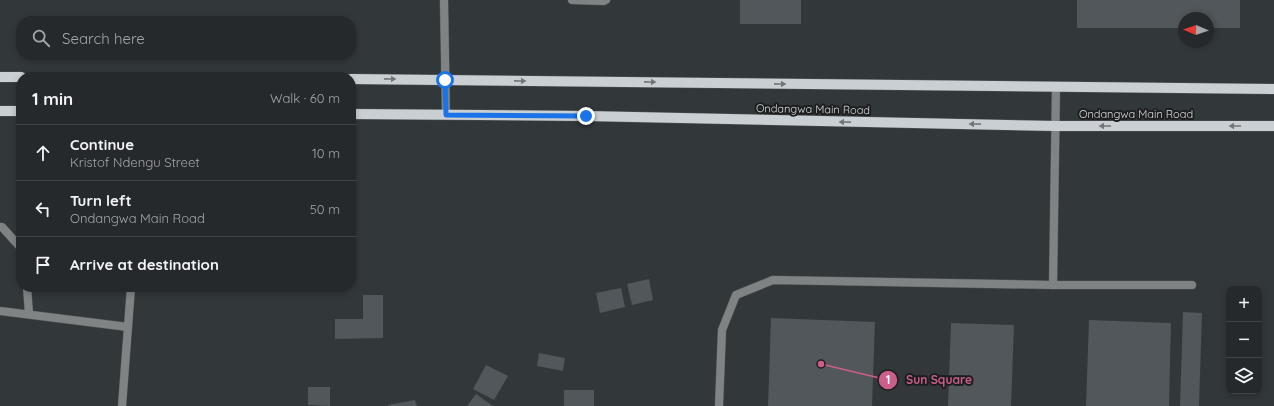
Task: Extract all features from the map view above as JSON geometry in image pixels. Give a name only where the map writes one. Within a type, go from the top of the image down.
[{"type":"main road","points":[[0,77],[16,77]]},
{"type":"main road","points":[[356,79],[1274,89]]},
{"type":"main road","points":[[0,111],[16,111]]},
{"type":"main road","name":"Ondangwa Main Road","points":[[356,114],[586,116],[1056,126],[1274,126]]},
{"type":"street","points":[[444,0],[446,115]]},
{"type":"street","points":[[572,0],[606,0]]},
{"type":"street","points":[[1054,285],[1056,87]]},
{"type":"street","points":[[0,227],[2,227],[16,242]]},
{"type":"street","points":[[719,406],[722,330],[736,295],[774,280],[1054,285],[1192,285]]},
{"type":"street","points":[[27,292],[29,314]]},
{"type":"street","points":[[122,406],[131,292]]},
{"type":"street","points":[[0,311],[128,327]]},
{"type":"building","points":[[740,0],[801,0],[801,24],[740,24]]},
{"type":"building","points":[[1077,0],[1240,0],[1240,28],[1214,28],[1214,12],[1178,12],[1178,28],[1077,28]]},
{"type":"building","points":[[649,279],[653,300],[632,305],[627,284]]},
{"type":"building","points":[[621,288],[625,307],[600,313],[596,293]]},
{"type":"building","points":[[363,295],[383,295],[383,338],[335,339],[335,319],[363,319]]},
{"type":"building","points":[[1183,312],[1202,313],[1199,406],[1180,406]]},
{"type":"building","points":[[771,318],[875,322],[872,406],[768,406]]},
{"type":"building","points":[[1089,320],[1171,323],[1169,406],[1086,406]]},
{"type":"building","points":[[951,323],[1014,325],[1011,406],[948,406]]},
{"type":"building","points":[[539,353],[565,358],[563,371],[537,366]]},
{"type":"building","points":[[486,365],[508,376],[494,400],[473,389]]},
{"type":"building","points":[[308,387],[330,387],[330,406],[308,405]]},
{"type":"building","points":[[564,390],[594,390],[594,406],[564,406]]},
{"type":"building","points":[[476,394],[493,406],[467,406]]},
{"type":"building","points":[[415,400],[417,406],[388,406],[388,405]]},
{"type":"place","name":"Sun Square","points":[[821,364]]},
{"type":"route","points":[[445,80],[446,115],[586,116]]}]
